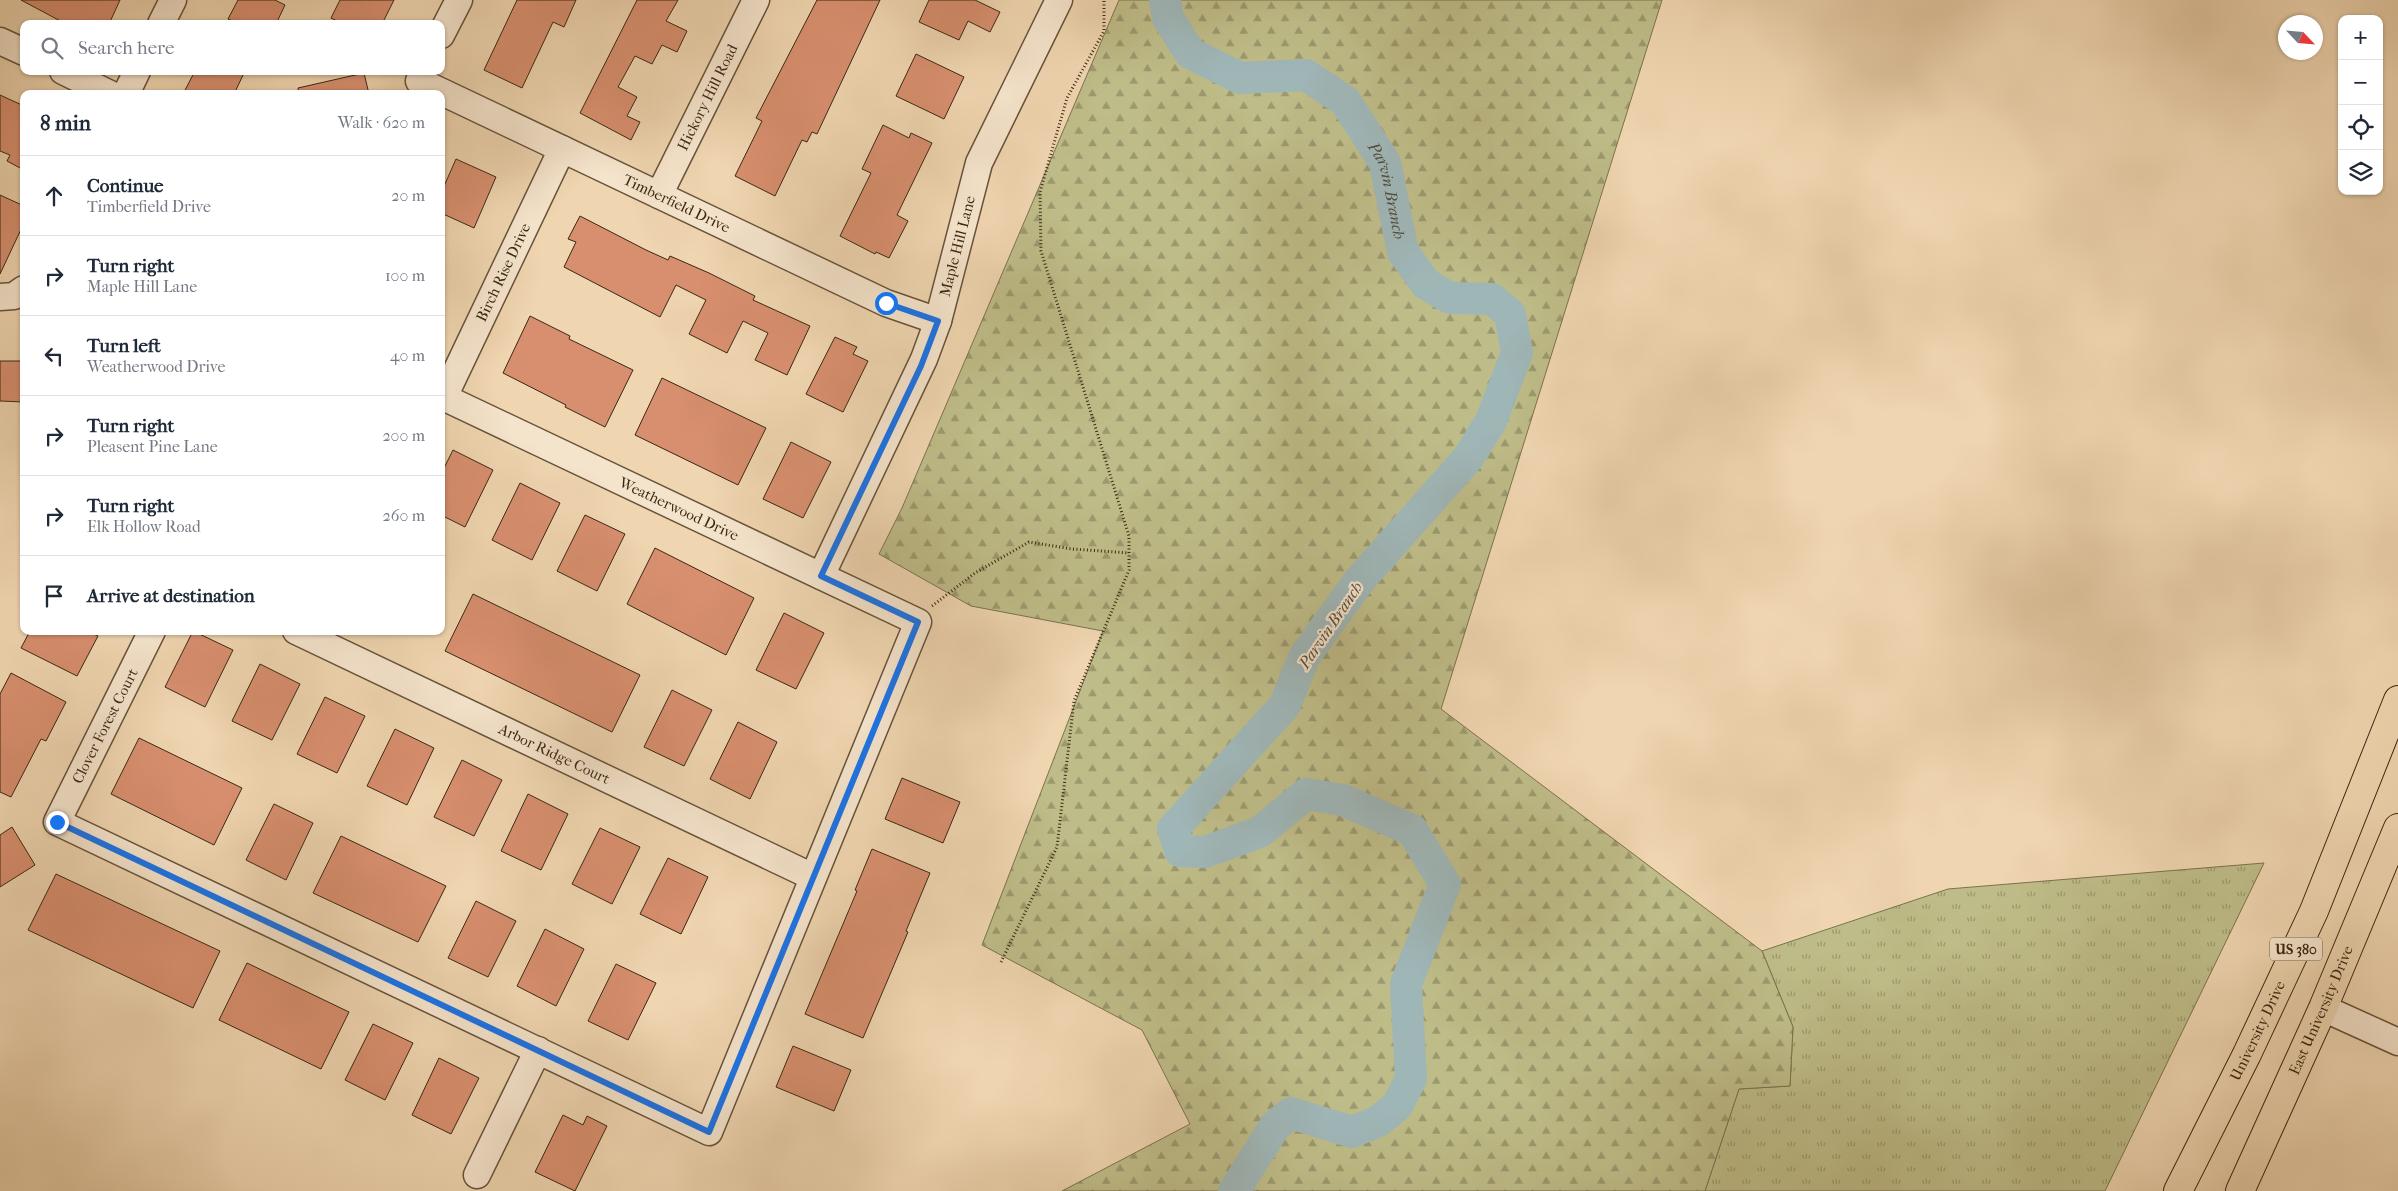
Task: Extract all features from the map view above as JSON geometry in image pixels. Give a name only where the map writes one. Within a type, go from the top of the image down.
[{"type":"highway","name":"University Drive","points":[[2178,1191],[2248,1054],[2314,911],[2398,700]]},
{"type":"highway","name":"East University Drive","points":[[2240,1191],[2323,1008],[2398,828]]},
{"type":"highway","points":[[2369,899],[2398,852]]},
{"type":"street","points":[[163,20],[173,0]]},
{"type":"street","points":[[445,27],[459,0]]},
{"type":"street","name":"Hickory Hill Road","points":[[659,195],[756,0]]},
{"type":"street","name":"Maple Hill Lane","points":[[821,576],[921,366],[938,321],[979,163],[1059,0]]},
{"type":"street","points":[[0,41],[20,50]]},
{"type":"street","points":[[71,75],[102,90]]},
{"type":"street","points":[[128,90],[135,75]]},
{"type":"street","name":"Timberfield Drive","points":[[421,76],[562,149],[886,303],[938,321]]},
{"type":"street","name":"Birch Rise Drive","points":[[445,392],[562,149]]},
{"type":"street","name":"Weatherwood Drive","points":[[445,397],[821,576],[925,614]]},
{"type":"street","points":[[477,1175],[538,1050],[709,1132],[813,877],[925,614]]},
{"type":"street","name":"Clover Forest Court","points":[[150,635],[57,822],[538,1050]]},
{"type":"street","name":"Arbor Ridge Court","points":[[304,635],[813,877]]},
{"type":"street","points":[[2323,1008],[2398,1042]]},
{"type":"path","points":[[1001,962],[1057,847],[1074,701],[1129,570],[1128,536],[1041,252],[1040,192],[1067,98],[1104,31],[1104,0]]},
{"type":"path","points":[[925,614],[974,574],[1029,542],[1072,549],[1129,553]]},
{"type":"green space","points":[[1119,0],[1662,0],[1441,709],[1762,951],[1793,1027],[1790,1086],[1739,1089],[1705,1191],[1062,1191],[1190,1124],[1142,1030],[982,945],[1103,631],[971,606],[879,554],[902,508]]},
{"type":"green space","points":[[2264,863],[2105,1191],[1705,1191],[1739,1089],[1790,1086],[1793,1027],[1762,951],[1948,889]]},
{"type":"building","points":[[21,0],[120,0],[111,20],[58,20]]},
{"type":"building","points":[[238,0],[275,0],[285,5],[278,20],[228,19]]},
{"type":"building","points":[[340,0],[394,0],[384,20],[335,20],[331,18]]},
{"type":"building","points":[[517,0],[576,0],[564,27],[553,22],[522,88],[484,70]]},
{"type":"building","points":[[637,0],[678,0],[666,21],[687,31],[677,52],[662,45],[652,64],[635,56],[618,87],[637,97],[627,116],[640,122],[631,140],[580,113]]},
{"type":"building","points":[[817,0],[880,0],[817,134],[812,132],[807,142],[802,140],[775,196],[735,176],[762,121],[756,118]]},
{"type":"building","points":[[929,0],[975,0],[1000,12],[990,32],[968,21],[959,40],[919,22]]},
{"type":"building","points":[[916,54],[964,77],[944,119],[896,96]]},
{"type":"building","points":[[193,75],[243,75],[236,90],[185,90]]},
{"type":"building","points":[[355,75],[364,75],[368,90],[298,90],[298,88]]},
{"type":"building","points":[[0,95],[20,104],[20,168],[7,161],[10,155],[0,151]]},
{"type":"building","points":[[883,125],[909,138],[911,133],[932,143],[897,215],[908,221],[889,258],[876,252],[875,254],[840,236],[871,173],[862,169]]},
{"type":"building","points":[[456,159],[496,177],[474,228],[445,215],[445,184]]},
{"type":"building","points":[[0,195],[20,204],[20,232],[0,274]]},
{"type":"building","points":[[580,216],[668,260],[670,256],[709,273],[755,296],[753,300],[810,326],[787,375],[755,360],[768,333],[743,321],[727,353],[689,334],[706,300],[676,285],[660,317],[564,267],[576,242],[568,239]]},
{"type":"building","points":[[530,316],[570,336],[569,339],[633,370],[605,427],[503,373]]},
{"type":"building","points":[[835,337],[857,347],[853,354],[868,361],[843,412],[806,394]]},
{"type":"building","points":[[0,361],[20,361],[20,402],[0,401]]},
{"type":"building","points":[[662,378],[766,428],[738,485],[635,435]]},
{"type":"building","points":[[791,442],[831,462],[803,518],[763,499]]},
{"type":"building","points":[[453,450],[493,470],[465,527],[445,517],[445,466]]},
{"type":"building","points":[[520,483],[560,503],[532,560],[492,540]]},
{"type":"building","points":[[585,515],[625,534],[597,591],[557,571]]},
{"type":"building","points":[[655,548],[754,598],[726,655],[627,604]]},
{"type":"building","points":[[473,594],[640,675],[612,732],[445,651]]},
{"type":"building","points":[[784,613],[824,633],[796,689],[756,670]]},
{"type":"building","points":[[28,635],[98,636],[77,676],[21,648]]},
{"type":"building","points":[[191,635],[201,635],[233,650],[205,707],[165,687]]},
{"type":"building","points":[[260,664],[300,684],[272,740],[232,721]]},
{"type":"building","points":[[11,673],[66,702],[46,741],[41,739],[11,797],[0,792],[0,694]]},
{"type":"building","points":[[672,690],[712,710],[684,766],[644,747]]},
{"type":"building","points":[[325,697],[365,716],[337,773],[297,754]]},
{"type":"building","points":[[738,722],[777,742],[750,799],[710,779]]},
{"type":"building","points":[[395,729],[434,748],[407,805],[367,786]]},
{"type":"building","points":[[139,738],[242,788],[214,845],[111,794]]},
{"type":"building","points":[[462,760],[502,780],[474,836],[434,817]]},
{"type":"building","points":[[902,778],[960,802],[943,843],[885,819]]},
{"type":"building","points":[[528,794],[568,814],[541,870],[501,851]]},
{"type":"building","points":[[274,804],[313,823],[286,880],[246,860]]},
{"type":"building","points":[[12,827],[35,865],[0,887],[0,835]]},
{"type":"building","points":[[600,828],[640,847],[612,904],[572,884]]},
{"type":"building","points":[[341,836],[446,886],[418,942],[313,893]]},
{"type":"building","points":[[872,849],[930,873],[906,931],[908,932],[863,1038],[805,1014],[857,891],[855,890]]},
{"type":"building","points":[[668,858],[708,877],[681,934],[640,914]]},
{"type":"building","points":[[56,874],[220,951],[193,1008],[28,930]]},
{"type":"building","points":[[476,901],[516,921],[488,977],[448,958]]},
{"type":"building","points":[[545,929],[584,949],[556,1006],[517,986]]},
{"type":"building","points":[[247,963],[349,1012],[321,1069],[219,1020]]},
{"type":"building","points":[[616,964],[656,983],[628,1040],[588,1021]]},
{"type":"building","points":[[373,1024],[413,1043],[385,1100],[345,1080]]},
{"type":"building","points":[[793,1046],[851,1070],[834,1111],[776,1087]]},
{"type":"building","points":[[439,1058],[479,1078],[451,1134],[412,1115]]},
{"type":"building","points":[[563,1115],[583,1125],[587,1116],[607,1126],[575,1191],[535,1172]]},
{"type":"waterway","name":"Parvin Branch","points":[[1165,0],[1168,18],[1190,53],[1240,78],[1306,75],[1345,101],[1385,163],[1403,252],[1426,284],[1450,298],[1492,299],[1510,314],[1517,353],[1491,421],[1468,458],[1359,581],[1304,657],[1285,705],[1173,829],[1180,851],[1205,852],[1260,832],[1306,794],[1343,800],[1412,830],[1445,884],[1406,984],[1411,1079],[1397,1106],[1377,1122],[1352,1132],[1291,1113],[1275,1126],[1234,1191]]},
{"type":"route","points":[[57,822],[709,1132],[918,622],[821,576],[921,366],[938,321],[886,303]]}]
